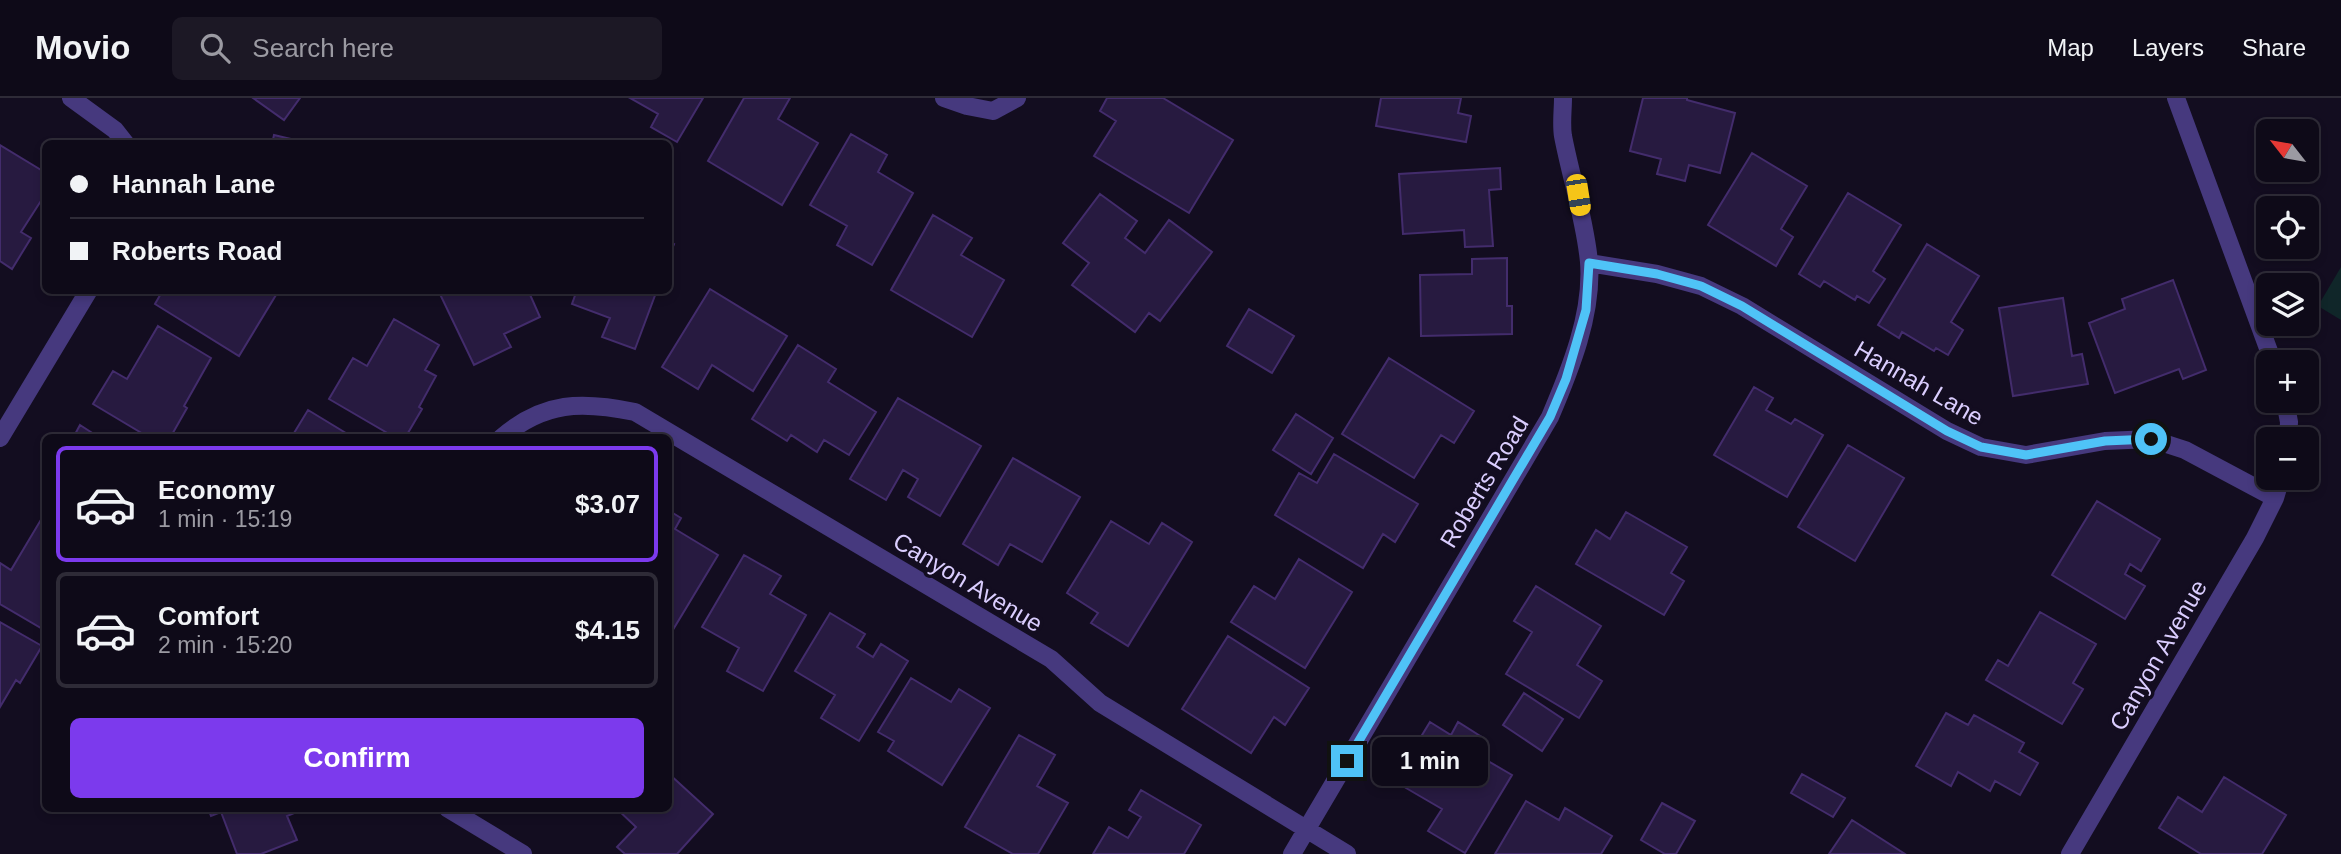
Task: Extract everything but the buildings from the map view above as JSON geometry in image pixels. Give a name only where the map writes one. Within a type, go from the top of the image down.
[{"type":"street","points":[[71,98],[115,130],[123,140]]},
{"type":"street","points":[[944,98],[993,111],[1017,98]]},
{"type":"street","name":"Roberts Road","points":[[1292,854],[1550,417],[1566,379],[1586,310],[1589,263],[1578,195],[1563,133],[1563,98]]},
{"type":"street","points":[[2176,98],[2269,350]]},
{"type":"street","name":"Hannah Lane","points":[[1589,263],[1657,274],[1701,286],[1742,306],[1947,431],[1981,447],[2026,455],[2105,441],[2151,439],[2185,450],[2275,498]]},
{"type":"street","points":[[0,438],[87,294]]},
{"type":"street","name":"Canyon Avenue","points":[[506,434],[543,411],[573,405],[602,405],[635,412],[1051,659],[1100,703],[1348,854]]},
{"type":"street","name":"Canyon Avenue","points":[[2070,854],[2255,538],[2277,490]]},
{"type":"street","points":[[454,812],[523,854]]},
{"type":"green space","points":[[2341,267],[2341,320],[2319,304]]},
{"type":"route","points":[[1347,761],[1550,417],[1566,379],[1586,310],[1589,263],[1657,274],[1701,286],[1742,306],[1947,431],[1981,447],[2026,455],[2105,441],[2151,439]]}]
